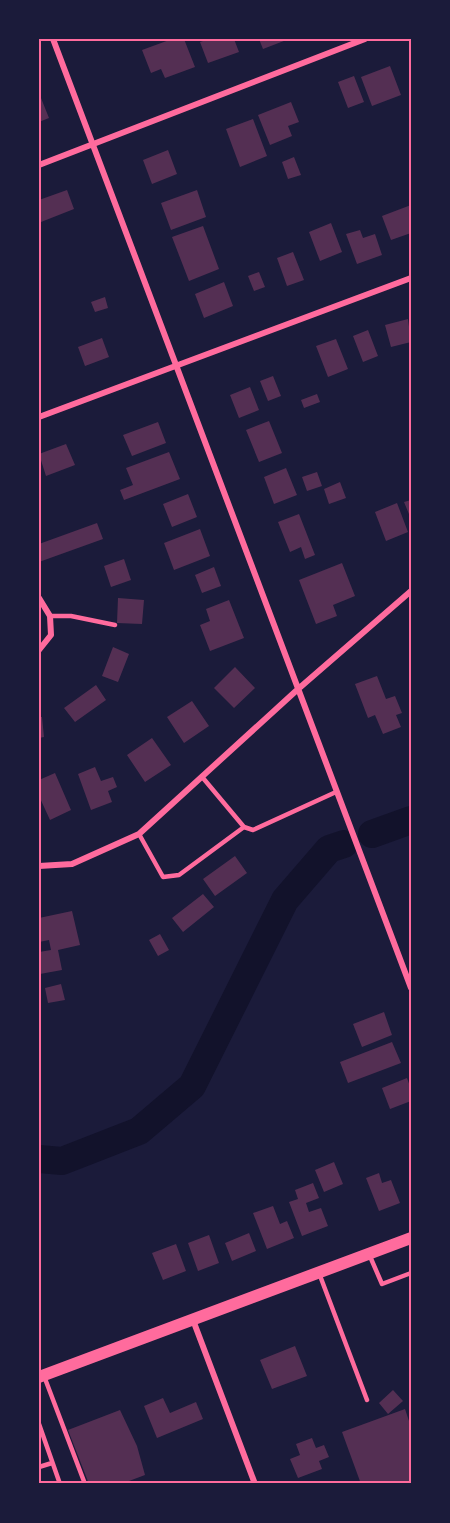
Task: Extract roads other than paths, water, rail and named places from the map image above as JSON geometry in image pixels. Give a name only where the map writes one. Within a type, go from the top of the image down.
[{"type":"main road","points":[[41,1377],[411,1238]]},
{"type":"street","points":[[53,39],[297,690],[410,980],[411,988]]},
{"type":"street","points":[[39,165],[365,39]]},
{"type":"street","points":[[39,417],[411,278]]},
{"type":"street","points":[[39,866],[72,864],[139,834],[297,690],[411,591]]},
{"type":"street","points":[[39,598],[50,616],[51,635],[39,650]]},
{"type":"street","points":[[193,1320],[255,1484]]},
{"type":"lane","points":[[50,616],[71,616],[115,625]]},
{"type":"lane","points":[[203,777],[244,827],[253,830],[336,792]]},
{"type":"lane","points":[[139,834],[163,877],[179,875],[244,827]]},
{"type":"lane","points":[[369,1254],[382,1284],[411,1273]]},
{"type":"lane","points":[[319,1273],[367,1400]]},
{"type":"lane","points":[[41,1377],[85,1484]]},
{"type":"lane","points":[[39,1424],[60,1484]]},
{"type":"lane","points":[[39,1467],[52,1463]]},
{"type":"waterway","points":[[372,834],[411,820]]},
{"type":"waterway","points":[[39,1159],[62,1161],[139,1131],[192,1086],[285,900],[329,849],[344,844]]}]
